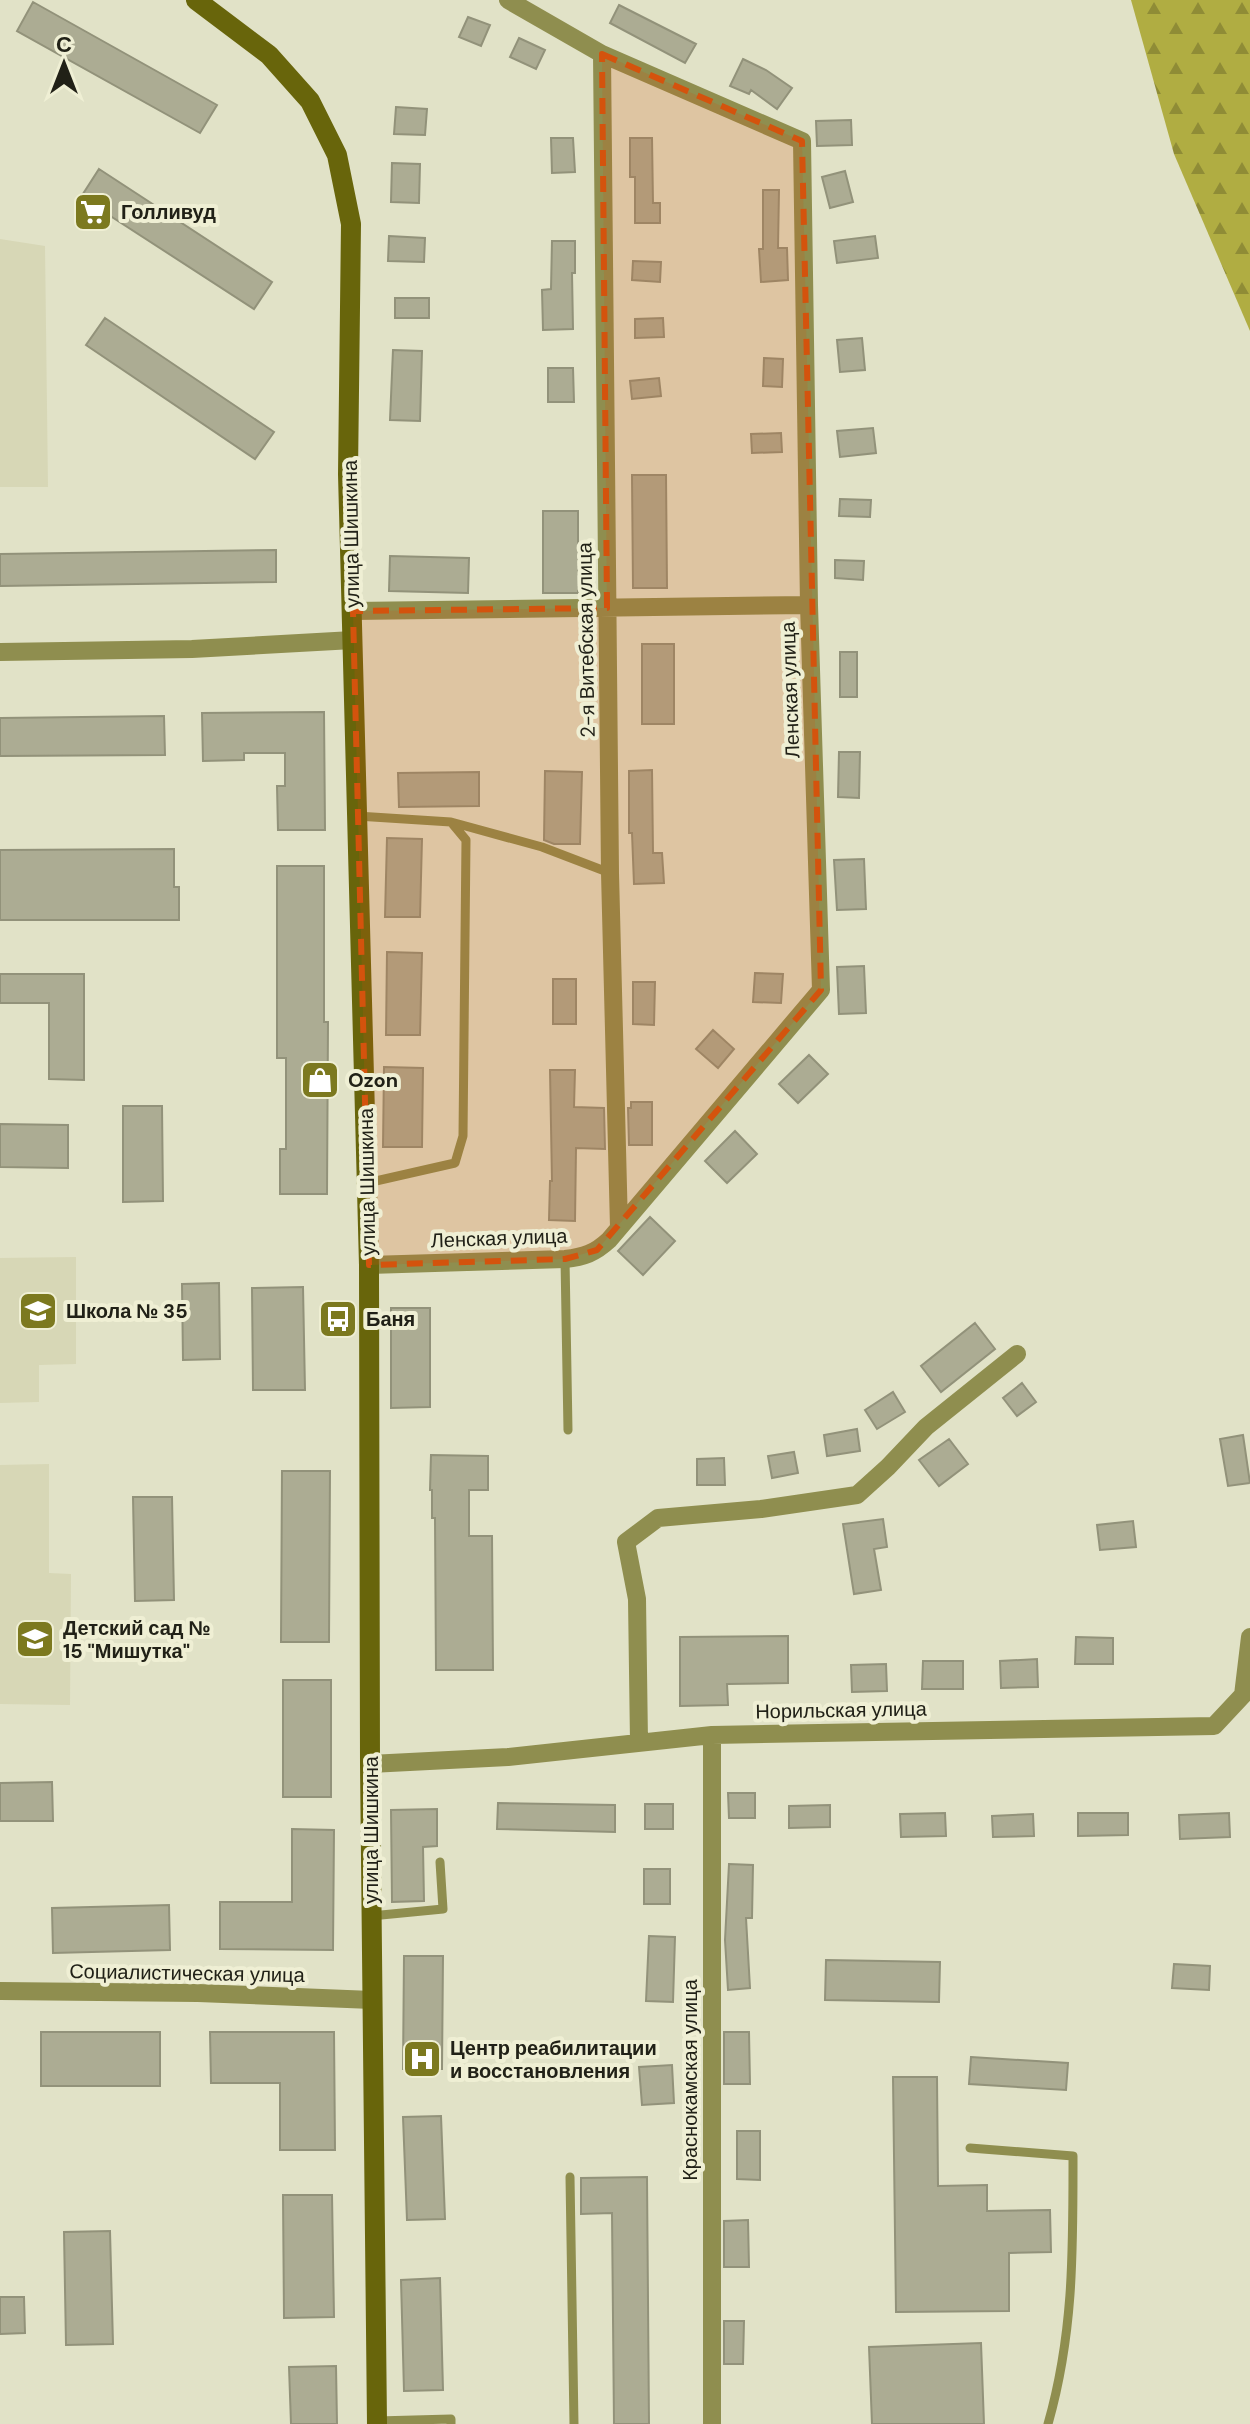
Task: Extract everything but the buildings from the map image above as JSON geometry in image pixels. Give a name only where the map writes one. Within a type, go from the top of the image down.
[{"type":"main road","name":"улица Шишкина","points":[[196,0],[269,55],[310,101],[337,155],[351,224],[348,474],[369,1265],[371,1916],[377,2422]]},
{"type":"street","name":"Ленская улица","points":[[369,1265],[588,1256],[619,1227],[821,990],[809,605],[802,141],[602,54],[508,0]]},
{"type":"street","name":"2-я Витебская улица","points":[[602,54],[610,873],[619,1227]]},
{"type":"street","points":[[353,611],[809,605]]},
{"type":"street","points":[[0,652],[192,649],[353,640]]},
{"type":"street","points":[[639,1742],[637,1599],[626,1542],[658,1518],[761,1509],[857,1495],[926,1427],[1017,1354]]},
{"type":"street","name":"Норильская улица","points":[[370,1764],[508,1757],[712,1735],[1214,1726],[1243,1695],[1250,1637]]},
{"type":"street","name":"Краснокамская улица","points":[[712,1735],[712,2424]]},
{"type":"street","name":"Социалистическая улица","points":[[0,1991],[198,1993],[372,2000]]},
{"type":"lane","points":[[357,816],[451,822],[542,847],[610,873]]},
{"type":"lane","points":[[367,1183],[455,1163],[463,1136],[466,840],[451,822]]},
{"type":"lane","points":[[565,1259],[568,1430]]},
{"type":"lane","points":[[371,1916],[443,1909],[440,1862]]},
{"type":"lane","points":[[970,2148],[1073,2156],[1073,2277],[1060,2380],[1048,2424]]},
{"type":"lane","points":[[570,2177],[574,2424]]},
{"type":"lane","points":[[377,2422],[451,2419],[451,2424]]},
{"type":"highlighted area","points":[[602,54],[802,141],[821,990],[597,1250],[565,1259],[369,1265],[353,611],[607,608]]},
{"type":"shaded area","points":[[0,239],[45,246],[48,487],[0,487]]},
{"type":"shaded area","name":"Школа № 35","points":[[76,1257],[76,1364],[39,1365],[39,1402],[0,1403],[0,1258]]},
{"type":"shaded area","name":"Детский сад № 15 \"Мишутка\"","points":[[49,1464],[49,1573],[71,1574],[70,1705],[0,1704],[0,1465]]},
{"type":"green space","points":[[1131,0],[1250,0],[1250,331],[1174,154]]},
{"type":"place","name":"Голливуд","points":[[93,212]]},
{"type":"place","name":"Ozon","points":[[320,1080]]},
{"type":"place","name":"Школа № 35","points":[[38,1311]]},
{"type":"place","name":"Баня","points":[[338,1319]]},
{"type":"place","name":"Детский сад № 15 \"Мишутка\"","points":[[35,1639]]},
{"type":"place","name":"Центр реабилитации и восстановления","points":[[422,2059]]}]
